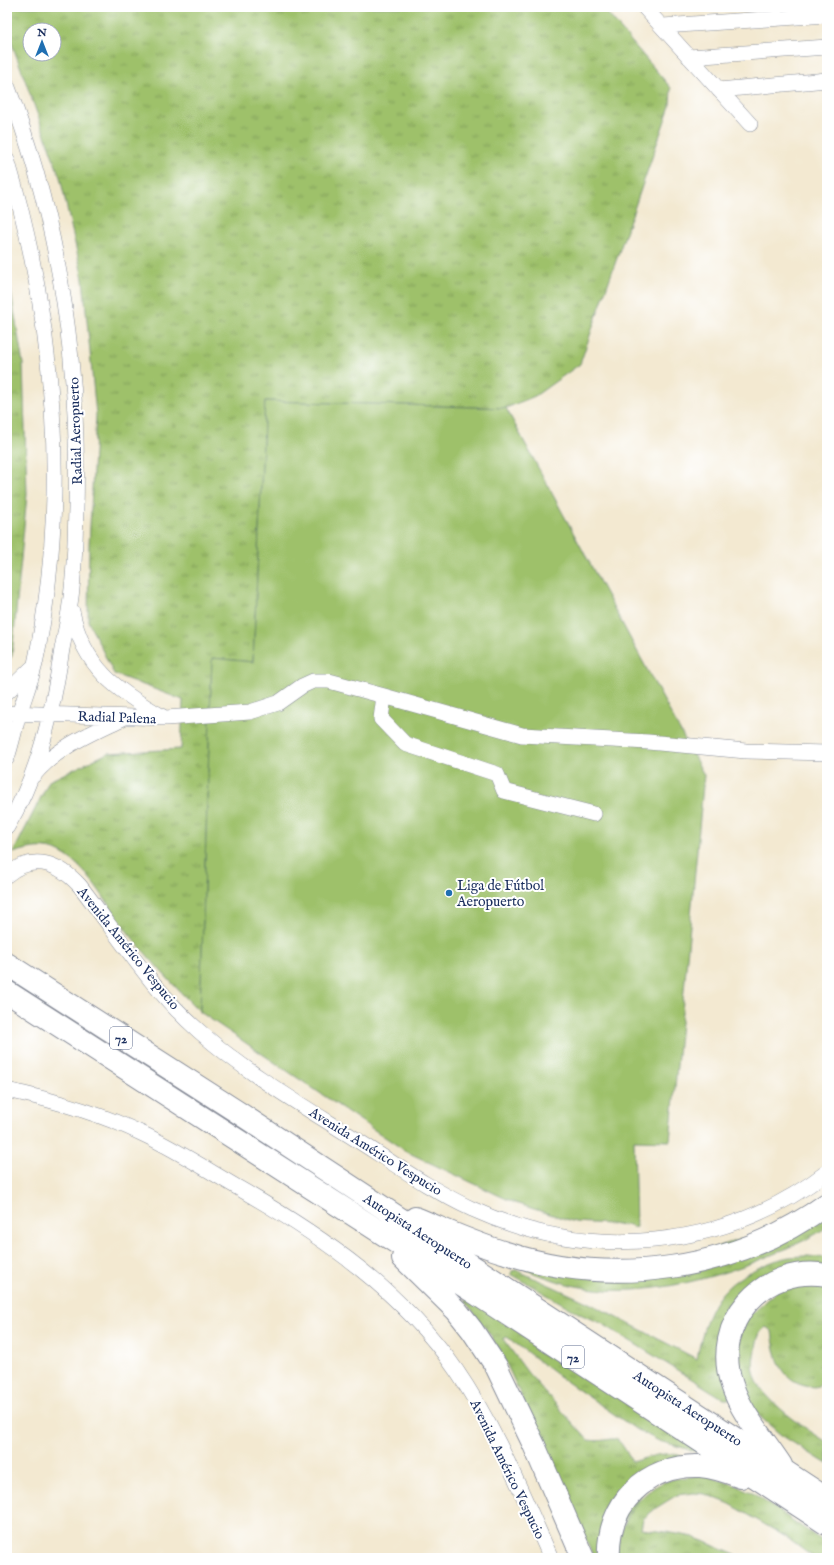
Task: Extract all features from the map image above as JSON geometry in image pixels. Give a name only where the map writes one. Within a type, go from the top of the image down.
[{"type":"highway","name":"Autopista Aeropuerto","points":[[7,964],[827,1499]]},
{"type":"highway","name":"Autopista Aeropuerto","points":[[7,992],[827,1524]]},
{"type":"highway","points":[[377,1204],[506,1254],[556,1265],[618,1271],[681,1266],[734,1252],[776,1234],[827,1204]]},
{"type":"highway","points":[[362,1221],[447,1300],[485,1348],[509,1390],[583,1558]]},
{"type":"highway","points":[[786,1472],[748,1418],[735,1394],[728,1368],[730,1338],[735,1321],[744,1307],[759,1290],[780,1279],[803,1273],[827,1275]]},
{"type":"highway","points":[[609,1558],[612,1526],[622,1504],[636,1487],[661,1472],[691,1466],[712,1468],[744,1478],[782,1495]]},
{"type":"street","points":[[644,7],[663,26],[750,124]]},
{"type":"street","points":[[663,26],[827,15]]},
{"type":"street","points":[[689,57],[827,47]]},
{"type":"street","points":[[719,90],[827,80]]},
{"type":"street","name":"Radial Aeropuerto","points":[[7,85],[26,136],[44,199],[58,263],[69,332],[77,446],[76,522],[70,604],[51,714],[30,781],[7,827]]},
{"type":"street","name":"Radial Aeropuerto","points":[[7,159],[25,225],[40,301],[50,379],[53,466],[51,532],[42,624],[34,666],[13,713],[7,758]]},
{"type":"street","name":"Radial Palena","points":[[70,604],[79,637],[94,663],[104,675],[126,695],[166,718]]},
{"type":"street","points":[[7,692],[34,666]]},
{"type":"street","points":[[166,718],[250,712],[278,703],[302,686],[313,681],[329,681],[522,735],[648,742],[746,751],[827,753]]},
{"type":"street","points":[[384,696],[381,719],[404,744],[498,774],[504,792],[594,814]]},
{"type":"street","name":"Radial Palena","points":[[13,713],[124,718],[166,718]]},
{"type":"street","name":"Radial Aeropuerto","points":[[30,781],[47,761],[57,753],[124,718]]},
{"type":"street","name":"Avenida Américo Vespucio","points":[[7,875],[20,866],[37,862],[47,863],[64,870],[80,886],[171,1003],[199,1031],[265,1080],[367,1146],[450,1197],[470,1208],[504,1222],[556,1235],[602,1242],[654,1240],[718,1228],[755,1214],[801,1190],[827,1172]]},
{"type":"street","name":"Avenida Américo Vespucio","points":[[7,1090],[98,1116],[162,1143],[258,1199],[314,1234],[380,1284],[419,1323],[438,1346],[472,1394],[506,1459],[551,1558]]},
{"type":"green space","points":[[7,7],[602,7],[671,88],[670,106],[580,364],[535,396],[506,408],[265,401],[253,662],[212,658],[200,1012],[162,973],[127,931],[96,886],[67,856],[55,850],[44,848],[34,848],[13,853],[49,781],[108,753],[181,749],[183,700],[114,674],[88,621],[89,545],[96,415],[83,279],[60,177],[7,30]]},
{"type":"green space","points":[[7,268],[23,364],[27,494],[12,656],[7,663]]},
{"type":"green space","name":"Liga de Fútbol Aeropuerto","points":[[265,401],[506,408],[704,775],[670,1141],[634,1140],[636,1228],[626,1225],[575,1222],[515,1203],[407,1152],[200,1012],[212,658],[253,662]]},
{"type":"green space","points":[[827,1211],[827,1227],[795,1245],[750,1264],[723,1273],[665,1287],[636,1290],[607,1290],[578,1287],[536,1274],[522,1265],[622,1278]]},
{"type":"green space","points":[[808,1256],[827,1258],[827,1268],[746,1296],[729,1399],[724,1399],[601,1323],[582,1315],[511,1274],[512,1271],[516,1270],[587,1302],[697,1359],[708,1316],[714,1304],[731,1284],[758,1268],[777,1260],[788,1257]]},
{"type":"green space","points":[[827,1283],[827,1377],[820,1385],[815,1387],[809,1386],[796,1382],[789,1377],[784,1371],[777,1357],[772,1331],[766,1327],[760,1333],[758,1339],[753,1366],[759,1385],[766,1394],[785,1413],[827,1442],[827,1464],[781,1435],[757,1414],[744,1396],[736,1354],[743,1321],[781,1287]]},
{"type":"green space","points":[[472,1294],[705,1454],[659,1441],[634,1428],[557,1375],[507,1337],[503,1339],[528,1373],[588,1440],[618,1440],[632,1462],[660,1454],[674,1454],[686,1459],[660,1467],[603,1551],[593,1556],[508,1367],[492,1337],[465,1301]]},
{"type":"green space","points":[[705,1475],[751,1492],[827,1544],[827,1558],[814,1558],[786,1537],[730,1504],[705,1494],[693,1493],[677,1495],[656,1508],[643,1519],[641,1529],[694,1537],[742,1558],[617,1558],[621,1532],[626,1520],[641,1499],[650,1490],[662,1483],[674,1479]]},
{"type":"place","name":"Liga de Fútbol Aeropuerto","points":[[449,893]]}]
